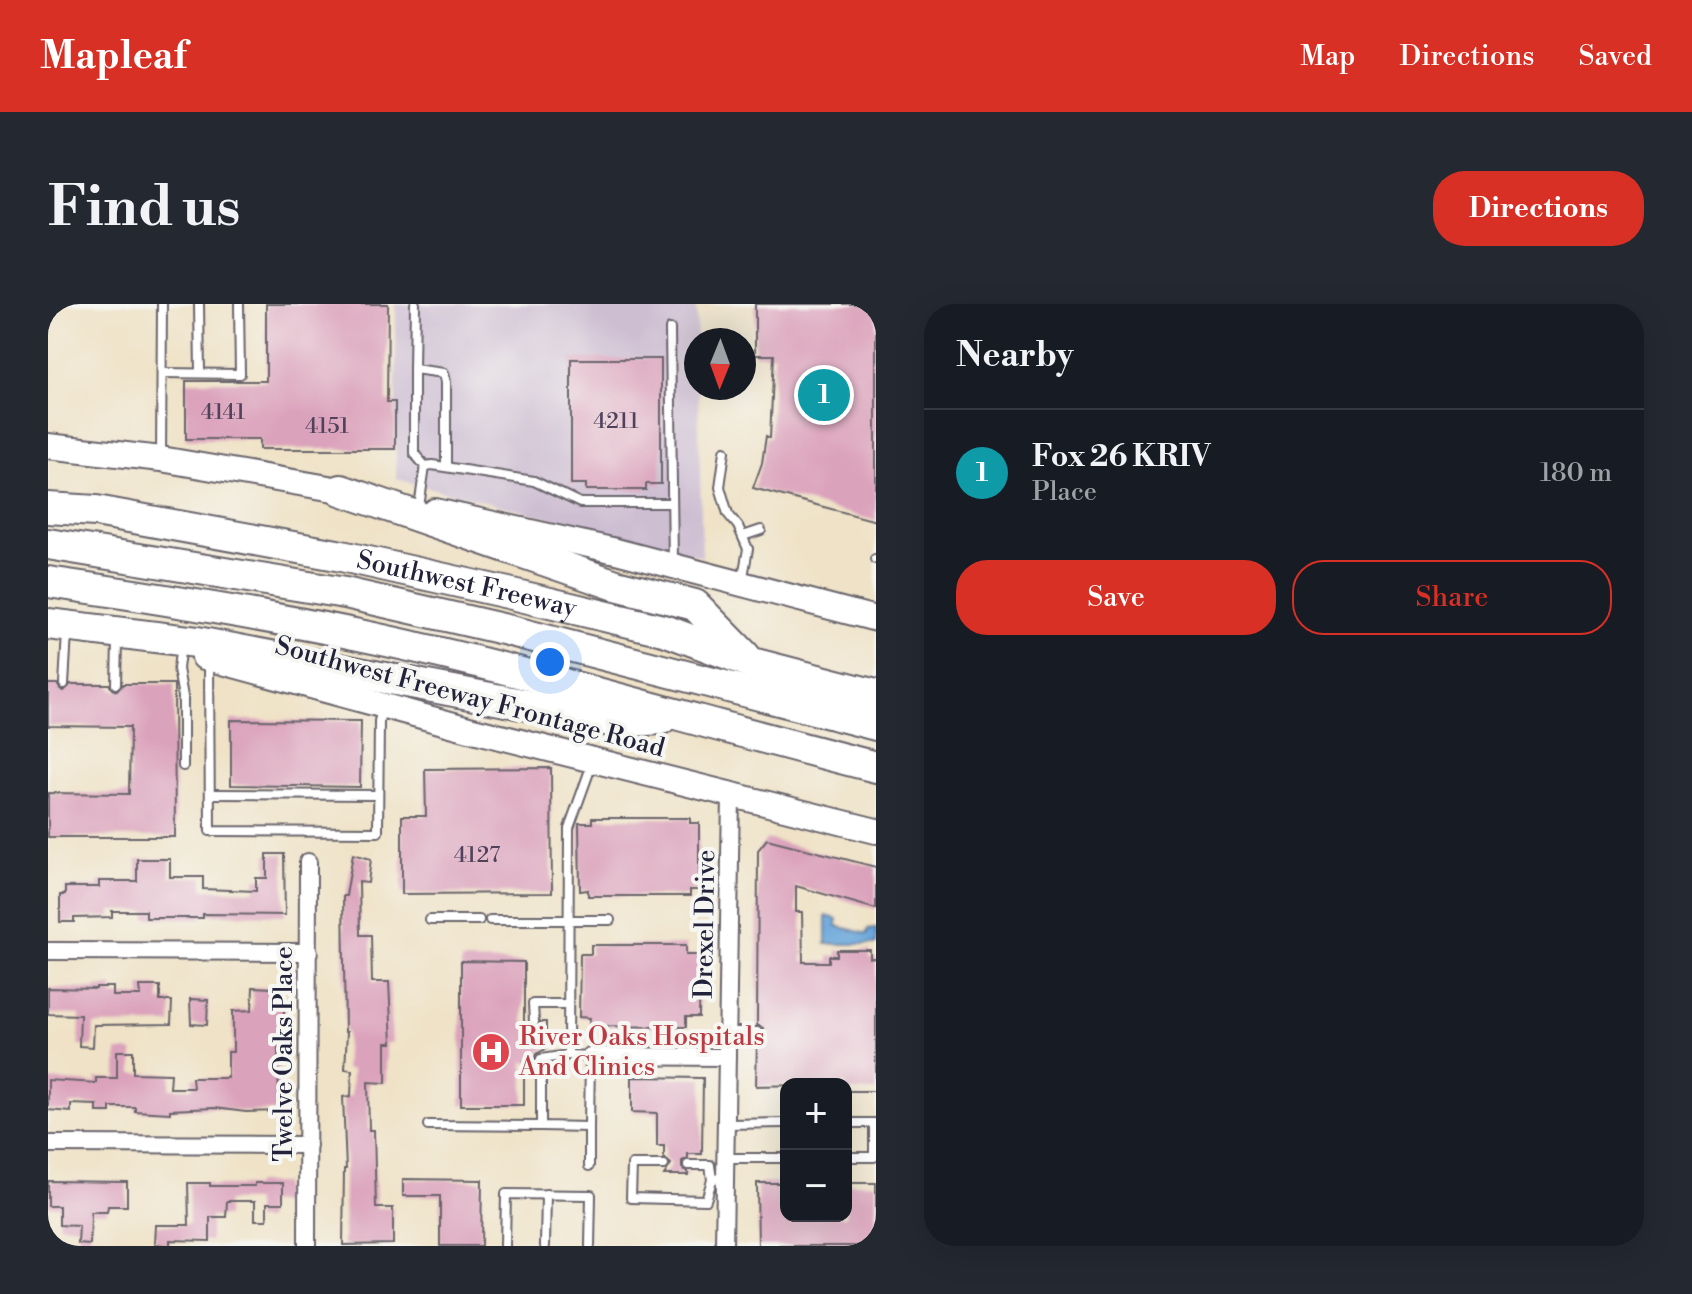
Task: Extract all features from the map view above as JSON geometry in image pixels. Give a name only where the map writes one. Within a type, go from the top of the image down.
[{"type":"highway","points":[[341,490],[616,585],[695,605],[752,663]]},
{"type":"highway","name":"Southwest Freeway","points":[[48,507],[96,511],[337,555],[508,593],[667,631],[752,663],[876,695]]},
{"type":"highway","points":[[48,544],[360,596],[507,630],[876,725]]},
{"type":"highway","points":[[48,582],[195,603],[361,636],[553,682],[876,767]]},
{"type":"highway","points":[[54,629],[197,642],[616,722],[685,717]]},
{"type":"main road","points":[[48,446],[161,459],[341,490],[673,566],[876,619]]},
{"type":"main road","name":"Southwest Freeway Frontage Road","points":[[54,629],[209,658],[876,831]]},
{"type":"street","name":"Drexel Drive","points":[[724,1246],[718,1178],[725,1158],[731,794]]},
{"type":"street","name":"Twelve Oaks Place","points":[[307,1246],[308,862]]},
{"type":"street","points":[[48,951],[309,952]]},
{"type":"street","points":[[590,1056],[727,1057]]},
{"type":"street","points":[[48,1144],[308,1145]]},
{"type":"lane","points":[[161,459],[162,304]]},
{"type":"lane","points":[[199,304],[200,373]]},
{"type":"lane","points":[[162,373],[240,374],[239,304]]},
{"type":"lane","points":[[415,304],[414,453],[425,466],[534,481],[580,503],[672,503]]},
{"type":"lane","points":[[670,329],[673,566]]},
{"type":"lane","points":[[414,369],[444,373],[446,467]]},
{"type":"lane","points":[[725,451],[720,487],[722,500],[748,549],[742,584]]},
{"type":"lane","points":[[419,507],[425,466]]},
{"type":"lane","points":[[743,536],[761,530]]},
{"type":"lane","points":[[54,629],[64,684]]},
{"type":"lane","points":[[116,684],[117,641]]},
{"type":"lane","points":[[180,652],[178,669],[182,688],[183,766]]},
{"type":"lane","points":[[209,658],[210,831],[378,832],[379,721],[383,705]]},
{"type":"lane","points":[[568,1055],[569,828],[593,759]]},
{"type":"lane","points":[[210,794],[378,795]]},
{"type":"lane","points":[[430,920],[479,920]]},
{"type":"lane","points":[[490,920],[610,920]]},
{"type":"lane","points":[[534,1022],[533,1004],[568,1004]]},
{"type":"lane","points":[[727,1032],[757,1032]]},
{"type":"lane","points":[[541,1126],[540,1058],[590,1056],[589,1166]]},
{"type":"lane","points":[[726,1124],[780,1123]]},
{"type":"lane","points":[[852,1123],[874,1123],[874,1157],[852,1157]]},
{"type":"lane","points":[[428,1125],[589,1127]]},
{"type":"lane","points":[[725,1158],[780,1158]]},
{"type":"lane","points":[[664,1165],[632,1165],[631,1198],[706,1200],[718,1178],[710,1165],[688,1165]]},
{"type":"lane","points":[[505,1246],[506,1194],[591,1195],[590,1246]]},
{"type":"lane","points":[[545,1246],[546,1194]]},
{"type":"shaded area","points":[[396,304],[696,304],[697,328],[684,328],[684,400],[698,400],[702,557],[396,479]]},
{"type":"water","points":[[826,916],[837,919],[837,926],[867,934],[868,929],[876,928],[876,944],[826,944]]},
{"type":"building","points":[[266,304],[388,304],[387,402],[395,402],[395,449],[260,449],[260,439],[186,439],[186,381],[266,381]]},
{"type":"building","points":[[755,304],[876,304],[876,521],[753,488],[762,463],[766,436],[770,438],[774,355],[756,355]]},
{"type":"building","points":[[571,359],[661,359],[661,484],[646,484],[646,490],[586,490],[586,484],[571,484]]},
{"type":"building","points":[[48,684],[57,684],[64,691],[71,684],[109,684],[117,691],[123,684],[174,684],[175,837],[48,837],[48,793],[129,794],[130,727],[48,726]]},
{"type":"building","points":[[231,720],[361,721],[360,787],[231,785]]},
{"type":"building","points":[[551,768],[552,893],[402,894],[402,816],[426,816],[425,769]]},
{"type":"building","points":[[592,818],[690,818],[690,823],[699,823],[699,890],[690,890],[690,896],[588,896],[588,890],[580,891],[579,823],[592,823]]},
{"type":"building","points":[[767,839],[876,867],[876,909],[796,886],[796,912],[802,912],[803,962],[829,962],[829,956],[837,956],[837,950],[870,950],[870,958],[876,958],[876,1091],[852,1091],[852,1078],[780,1078],[780,1085],[756,1086],[757,1039],[764,1033],[763,1028],[757,1025],[758,850]]},
{"type":"building","points":[[267,854],[284,854],[285,915],[203,914],[203,918],[146,918],[146,911],[112,911],[112,917],[74,918],[74,922],[60,922],[60,895],[65,895],[65,887],[99,887],[99,881],[137,881],[137,859],[170,859],[170,877],[203,877],[203,889],[256,891],[256,878],[267,878]]},
{"type":"building","points":[[353,854],[371,859],[368,883],[359,882],[360,935],[371,935],[372,982],[389,982],[392,1043],[386,1043],[386,1083],[368,1082],[369,1130],[374,1130],[376,1208],[393,1208],[393,1244],[343,1245],[346,1169],[343,1097],[351,1096],[352,1070],[345,1069],[347,1032],[343,896],[346,896]]},
{"type":"building","points":[[591,945],[686,945],[686,955],[700,955],[699,1017],[686,1017],[686,1027],[589,1026],[590,1018],[579,1017],[580,954],[591,954]]},
{"type":"building","points":[[461,961],[524,962],[524,1021],[534,1029],[541,1022],[546,1022],[546,1049],[536,1054],[533,1062],[524,1062],[524,1105],[461,1105]]},
{"type":"building","points":[[140,986],[160,986],[160,1001],[172,1001],[171,1024],[94,1025],[93,1047],[79,1046],[80,1015],[48,1014],[48,988],[113,987],[113,996],[141,996]]},
{"type":"building","points":[[253,987],[272,988],[272,996],[284,996],[284,1047],[278,1047],[279,1111],[246,1112],[214,1108],[170,1110],[170,1113],[135,1111],[135,1107],[110,1107],[110,1112],[97,1112],[97,1105],[71,1104],[71,1112],[48,1110],[48,1080],[96,1083],[96,1078],[117,1078],[117,1051],[133,1051],[133,1073],[171,1074],[170,1088],[193,1088],[192,1078],[228,1078],[228,1052],[233,1052],[233,1011],[252,1010]]},
{"type":"building","points":[[190,999],[208,1000],[207,1025],[191,1024]]},
{"type":"building","points":[[632,1077],[703,1078],[702,1154],[688,1154],[688,1158],[682,1161],[682,1168],[688,1175],[664,1175],[671,1164],[664,1158],[664,1146],[657,1146],[657,1113],[632,1112]]},
{"type":"building","points":[[403,1179],[482,1180],[481,1246],[440,1246],[440,1196],[403,1196]]},
{"type":"building","points":[[48,1181],[127,1182],[127,1206],[108,1206],[107,1212],[91,1212],[90,1245],[78,1244],[79,1226],[59,1225],[59,1206],[48,1206]]},
{"type":"building","points":[[188,1183],[255,1186],[255,1183],[283,1183],[283,1203],[267,1203],[267,1220],[255,1220],[255,1201],[227,1201],[226,1217],[210,1217],[210,1241],[170,1240],[170,1246],[155,1244],[156,1225],[189,1225]]},
{"type":"building","points":[[757,1183],[780,1183],[780,1222],[852,1222],[852,1183],[876,1183],[876,1246],[758,1246]]},
{"type":"place","name":"Fox 26 KRIV","points":[[824,395]]},
{"type":"place","name":"River Oaks Hospitals And Clinics","points":[[491,1052]]}]
